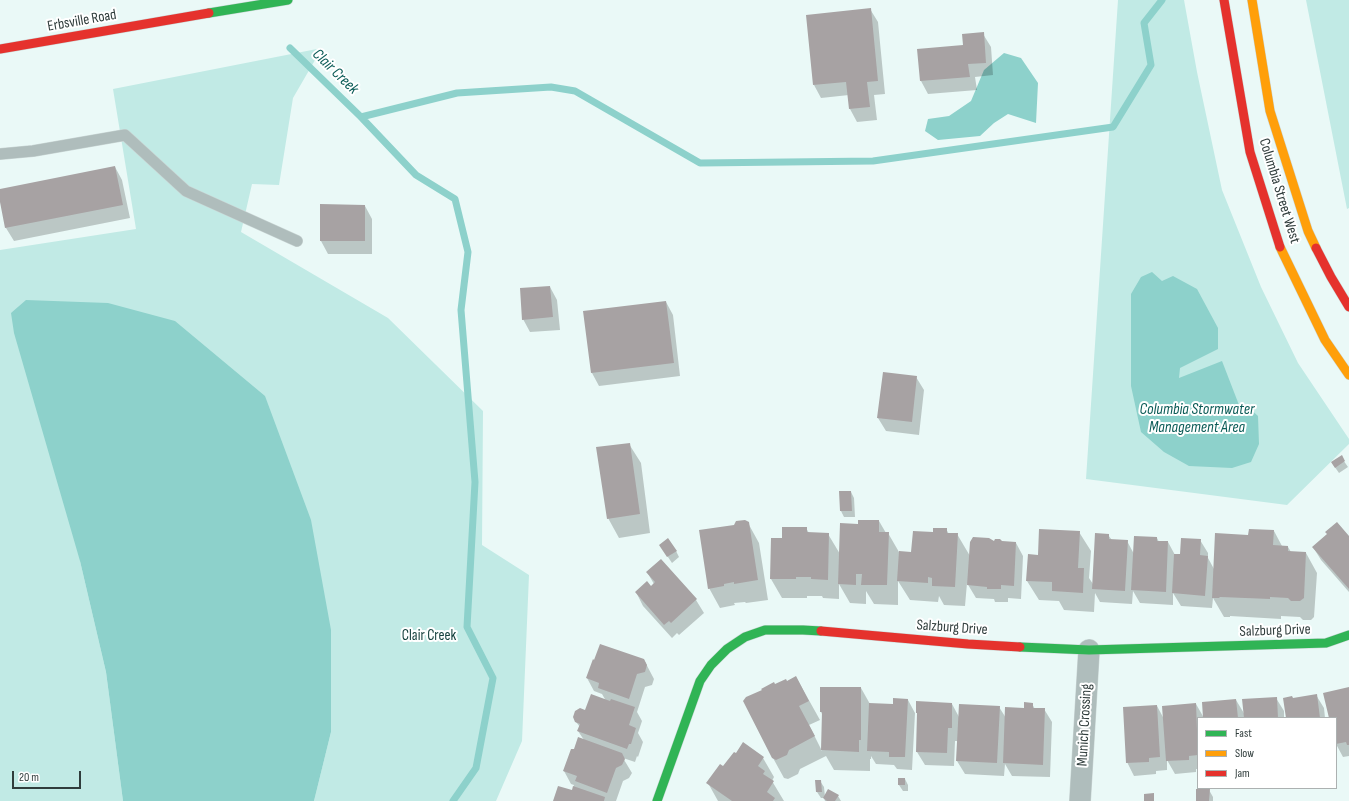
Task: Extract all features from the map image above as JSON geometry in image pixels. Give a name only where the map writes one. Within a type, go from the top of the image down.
[{"type":"main road","name":"Erbsville Road","points":[[0,49],[288,0]]},
{"type":"main road","name":"Columbia Street West","points":[[1224,0],[1250,152],[1279,244],[1325,340],[1349,375]]},
{"type":"main road","name":"Columbia Street West","points":[[1252,0],[1270,111],[1288,168],[1308,231],[1349,307]]},
{"type":"main road","name":"Salzburg Drive","points":[[657,801],[700,681],[711,665],[727,649],[745,637],[765,630],[803,630],[968,644],[1089,650],[1326,643],[1349,635]]},
{"type":"street","name":"Munich Crossing","points":[[1080,801],[1089,650]]},
{"type":"lane","points":[[0,154],[33,151],[125,135],[186,191],[297,241]]},
{"type":"green space","points":[[1118,0],[1184,0],[1197,72],[1222,190],[1261,287],[1298,363],[1349,439],[1349,444],[1287,505],[1086,479]]},
{"type":"green space","points":[[1306,0],[1349,0],[1349,208],[1347,209]]},
{"type":"green space","name":"Clair Creek","points":[[322,48],[293,98],[279,185],[252,184],[241,232],[388,318],[483,411],[482,545],[529,575],[522,741],[496,801],[314,801],[331,732],[80,561],[106,672],[123,801],[0,801],[0,250],[136,229],[113,89]]},
{"type":"water","points":[[1004,53],[1021,58],[1038,83],[1036,123],[1008,114],[994,123],[980,136],[938,140],[925,131],[928,119],[949,116],[971,101],[984,70]]},
{"type":"water","name":"Columbia Stormwater Management Area","points":[[1152,272],[1162,281],[1173,276],[1197,289],[1218,328],[1218,349],[1180,368],[1179,378],[1222,361],[1239,405],[1249,408],[1258,416],[1259,444],[1251,462],[1232,468],[1189,466],[1164,452],[1141,432],[1131,386],[1131,294],[1141,277]]},
{"type":"water","points":[[26,300],[108,303],[175,321],[265,396],[311,520],[331,630],[331,732],[314,801],[123,801],[106,672],[80,561],[14,333],[11,313]]},
{"type":"building","points":[[871,8],[878,81],[867,82],[870,107],[849,109],[846,82],[813,85],[806,15]]},
{"type":"building","points":[[984,32],[986,63],[968,64],[970,77],[920,81],[917,49],[963,45],[962,34]]},
{"type":"building","points":[[115,166],[123,205],[5,228],[0,202],[0,189]]},
{"type":"building","points":[[320,204],[365,205],[365,241],[320,241]]},
{"type":"building","points":[[550,286],[553,317],[522,320],[520,288]]},
{"type":"building","points":[[666,301],[674,363],[591,373],[583,311]]},
{"type":"building","points":[[883,372],[917,376],[912,422],[877,418]]},
{"type":"building","points":[[630,443],[640,514],[607,519],[596,447]]},
{"type":"building","points":[[1342,455],[1345,461],[1335,468],[1331,462]]},
{"type":"building","points":[[839,491],[851,491],[852,511],[840,511]]},
{"type":"building","points":[[745,520],[749,522],[758,580],[734,584],[734,582],[724,584],[724,586],[708,589],[699,530],[734,525],[736,521]]},
{"type":"building","points":[[858,520],[879,520],[879,532],[889,532],[887,585],[861,585],[862,574],[856,574],[856,585],[838,584],[840,523],[858,524]]},
{"type":"building","points":[[1337,522],[1349,536],[1349,589],[1312,547],[1327,534],[1325,532]]},
{"type":"building","points":[[782,527],[807,527],[807,532],[829,533],[828,580],[811,579],[811,577],[796,577],[796,579],[770,579],[771,538],[782,538]]},
{"type":"building","points":[[933,528],[947,528],[947,533],[958,533],[955,587],[932,586],[932,578],[928,577],[928,583],[897,581],[899,551],[911,552],[913,531],[933,532]]},
{"type":"building","points":[[1039,529],[1080,531],[1078,568],[1084,568],[1083,593],[1052,591],[1052,582],[1026,581],[1028,554],[1038,555]]},
{"type":"building","points":[[1249,529],[1274,530],[1273,545],[1288,546],[1288,551],[1306,552],[1304,598],[1300,601],[1291,601],[1288,598],[1270,597],[1270,599],[1212,598],[1215,533],[1248,535]]},
{"type":"building","points":[[1095,533],[1109,534],[1109,539],[1128,540],[1125,591],[1092,589]]},
{"type":"building","points":[[1134,536],[1157,537],[1157,541],[1168,541],[1166,592],[1131,590]]},
{"type":"building","points":[[973,537],[989,538],[994,541],[995,539],[1000,539],[1002,541],[1016,542],[1014,586],[1001,585],[1001,589],[987,589],[987,587],[967,585],[970,542]]},
{"type":"building","points":[[668,538],[677,551],[667,557],[659,545]]},
{"type":"building","points":[[1181,538],[1201,539],[1200,555],[1208,556],[1205,596],[1172,593],[1174,554],[1180,554]]},
{"type":"building","points":[[661,559],[697,599],[671,623],[669,621],[664,625],[635,592],[647,581],[651,586],[655,582],[646,572]]},
{"type":"building","points":[[600,644],[644,659],[647,665],[645,672],[637,674],[629,699],[598,688],[599,683],[586,678]]},
{"type":"building","points":[[796,676],[809,701],[799,706],[815,736],[789,750],[787,755],[776,760],[772,758],[743,701],[746,697],[762,690],[761,689],[774,682],[775,684],[786,679],[787,681]]},
{"type":"building","points":[[820,687],[861,687],[861,740],[859,740],[859,752],[821,750],[822,712],[820,712]]},
{"type":"building","points":[[1349,687],[1349,745],[1347,745],[1346,742],[1337,744],[1337,717],[1329,717],[1323,693]]},
{"type":"building","points":[[591,694],[610,701],[611,699],[635,707],[629,725],[636,728],[631,744],[629,744],[627,749],[577,731],[580,724],[575,722],[573,717],[575,711],[580,708],[585,710]]},
{"type":"building","points":[[1317,694],[1320,717],[1286,717],[1283,698],[1292,696],[1293,698]]},
{"type":"building","points":[[1277,697],[1278,717],[1244,717],[1242,699]]},
{"type":"building","points":[[893,698],[908,699],[905,757],[889,757],[889,752],[867,751],[869,703],[893,704]]},
{"type":"building","points":[[1236,699],[1238,717],[1203,717],[1202,702]]},
{"type":"building","points":[[916,701],[952,703],[952,728],[948,728],[947,753],[916,752]]},
{"type":"building","points":[[1024,702],[1033,703],[1033,708],[1045,708],[1043,765],[1003,763],[1005,707],[1024,708]]},
{"type":"building","points":[[1196,703],[1197,755],[1189,756],[1189,760],[1166,761],[1162,706]]},
{"type":"building","points":[[959,704],[1000,706],[997,763],[956,761]]},
{"type":"building","points":[[1157,705],[1160,757],[1149,758],[1149,762],[1126,763],[1123,707]]},
{"type":"building","points":[[578,737],[622,753],[625,759],[622,765],[616,768],[607,793],[575,781],[577,776],[563,771],[571,749],[574,749]]},
{"type":"building","points":[[743,742],[764,757],[758,766],[765,771],[763,774],[774,781],[767,792],[775,798],[773,801],[732,801],[706,783],[720,764],[723,766],[734,752],[736,753]]},
{"type":"building","points":[[898,778],[905,778],[905,785],[898,785]]},
{"type":"building","points":[[815,780],[821,780],[822,792],[816,792]]},
{"type":"building","points":[[558,786],[572,790],[573,786],[605,797],[604,801],[553,801]]},
{"type":"building","points":[[828,789],[839,795],[835,801],[827,801],[823,798]]},
{"type":"building","points":[[1196,789],[1210,789],[1209,801],[1196,801]]},
{"type":"building","points":[[1154,793],[1154,801],[1144,801],[1144,794]]},
{"type":"waterway","points":[[361,117],[457,93],[551,87],[575,91],[700,163],[873,161],[1113,127],[1151,65],[1144,23],[1162,0]]},
{"type":"waterway","points":[[290,48],[361,117],[416,175],[455,199],[468,252],[461,310],[475,482],[467,627],[493,678],[476,768],[453,801]]},
{"type":"traffic: fast","points":[[209,13],[288,0]]},
{"type":"traffic: fast","points":[[657,801],[700,681],[711,665],[727,649],[745,637],[765,630],[821,631]]},
{"type":"traffic: fast","points":[[1020,647],[1089,650],[1326,643],[1349,635]]},
{"type":"traffic: slow","points":[[1252,0],[1270,111],[1308,231],[1316,248]]},
{"type":"traffic: slow","points":[[1280,247],[1325,340],[1349,375]]},
{"type":"traffic: jam","points":[[1224,0],[1250,152],[1280,247]]},
{"type":"traffic: jam","points":[[0,49],[209,13]]},
{"type":"traffic: jam","points":[[1316,248],[1349,307]]},
{"type":"traffic: jam","points":[[821,631],[1020,647]]}]
